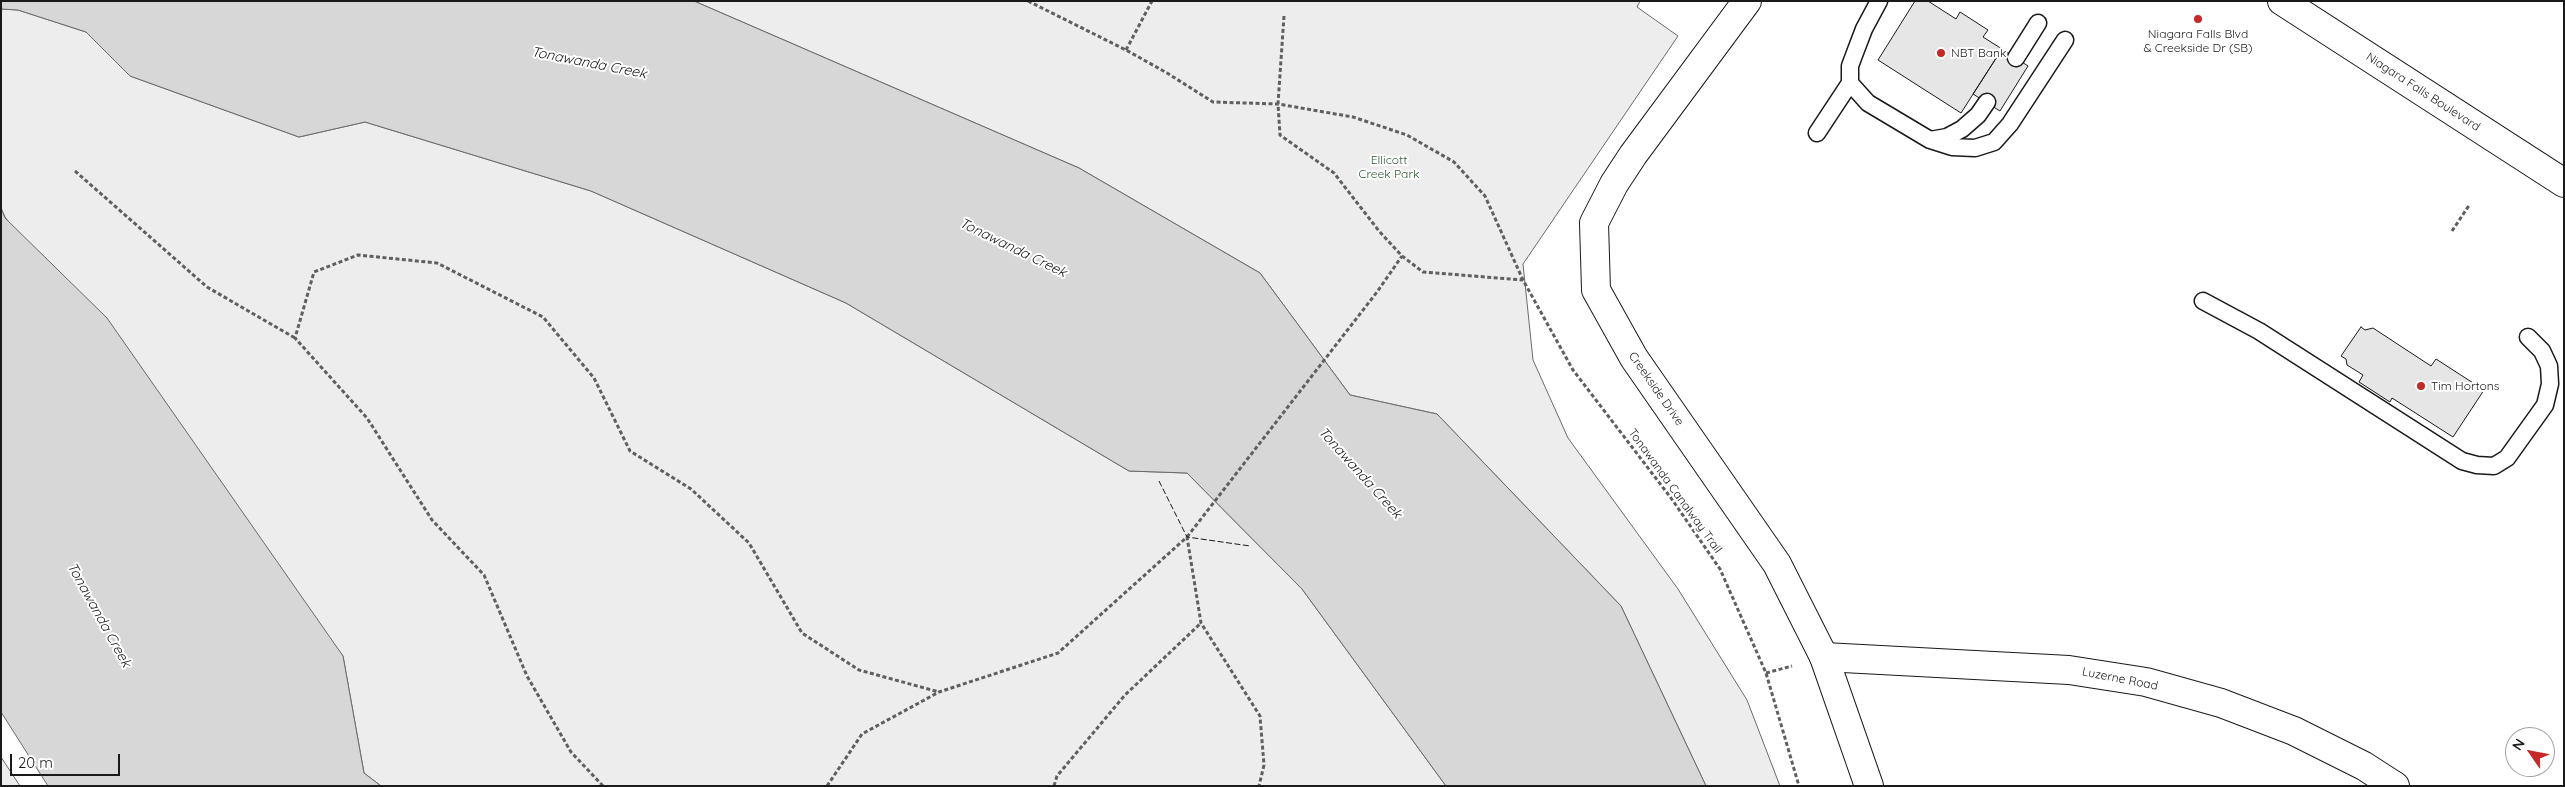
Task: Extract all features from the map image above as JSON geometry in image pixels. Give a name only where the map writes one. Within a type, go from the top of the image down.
[{"type":"street","name":"Creekside Drive","points":[[1747,1],[1633,155],[1614,184],[1594,223],[1596,290],[1634,358],[1777,564],[1824,657],[1869,786]]},
{"type":"street","name":"Niagara Falls Boulevard","points":[[2282,1],[2564,183]]},
{"type":"street","name":"Luzerne Road","points":[[1824,657],[2069,670],[2146,682],[2222,703],[2294,731],[2364,766],[2395,786]]},
{"type":"lane","points":[[1817,133],[1850,83],[1850,66],[1864,29],[1879,1]]},
{"type":"lane","points":[[2016,58],[2038,23]]},
{"type":"lane","points":[[1850,83],[1868,103],[1930,140],[1952,147],[1975,148],[1994,142],[2010,124],[2065,40]]},
{"type":"lane","points":[[1930,140],[1947,137],[1962,129],[1978,115],[1987,102]]},
{"type":"lane","points":[[2203,301],[2259,332],[2462,461],[2477,465],[2494,466],[2507,458],[2545,405],[2550,384],[2549,366],[2542,351],[2528,337]]},
{"type":"path","name":"Tonawanda Canalway Trail","points":[[1028,1],[1126,50],[1168,73],[1213,102],[1278,104],[1354,117],[1407,135],[1454,162],[1485,196],[1523,280],[1573,370],[1671,498],[1720,569],[1766,673],[1799,786]]},
{"type":"path","points":[[1126,50],[1152,1]]},
{"type":"path","points":[[1284,16],[1278,104],[1280,135],[1334,173],[1379,231],[1402,256],[1423,272],[1523,280]]},
{"type":"path","points":[[75,171],[207,287],[295,338],[367,418],[432,520],[484,575],[527,676],[571,752],[603,786]]},
{"type":"path","points":[[2452,232],[2470,204]]},
{"type":"path","points":[[295,338],[314,272],[358,255],[437,263],[543,316],[594,378],[630,451],[691,489],[749,543],[802,633],[859,670],[939,692]]},
{"type":"path","points":[[827,786],[862,734],[939,692],[1058,653],[1187,537],[1377,292],[1402,256]]},
{"type":"path","points":[[1187,537],[1201,623],[1260,716],[1264,765],[1259,786]]},
{"type":"path","points":[[1054,786],[1057,776],[1125,695],[1201,623]]},
{"type":"shaded area","name":"Ellicott Creek Park","points":[[694,1],[1640,1],[1637,7],[1678,36],[1523,264],[1533,360],[1568,438],[1678,589],[1747,700],[1780,786],[1706,786],[1621,606],[1437,414],[1350,395],[1260,273],[1079,168]]},
{"type":"shaded area","points":[[1,9],[18,10],[86,32],[130,76],[299,137],[365,122],[591,191],[846,303],[1129,471],[1187,473],[1302,589],[1446,786],[381,786],[364,773],[343,656],[5,217],[1,208]]},
{"type":"shaded area","points":[[1,757],[20,786],[1,786]]},
{"type":"water","name":"Tonawanda Creek","points":[[1,1],[694,1],[1079,168],[1260,273],[1350,395],[1437,414],[1621,606],[1706,786],[1446,786],[1302,589],[1187,473],[1129,471],[846,303],[591,191],[365,122],[299,137],[130,76],[86,32],[18,10],[1,9]]},
{"type":"water","name":"Tonawanda Creek","points":[[1,208],[5,218],[107,318],[343,656],[364,773],[381,786],[48,786],[1,712]]},
{"type":"building","points":[[1915,1],[1928,1],[1956,19],[1960,12],[1988,30],[1983,37],[2002,49],[1961,113],[1878,60]]},
{"type":"building","points":[[2002,49],[2028,66],[2000,111],[1973,94]]},
{"type":"building","name":"Tim Hortons","points":[[2361,327],[2365,330],[2373,328],[2431,366],[2436,359],[2484,390],[2453,437],[2392,398],[2390,402],[2359,382],[2363,375],[2347,365],[2346,359],[2341,356]]},
{"type":"fence","points":[[1159,481],[1187,537],[1250,546]]},
{"type":"place","name":"Niagara Falls Blvd & Creekside Dr (SB)","points":[[2198,19]]},
{"type":"place","name":"NBT Bank","points":[[1941,53]]},
{"type":"place","name":"Tim Hortons","points":[[2421,386]]}]
